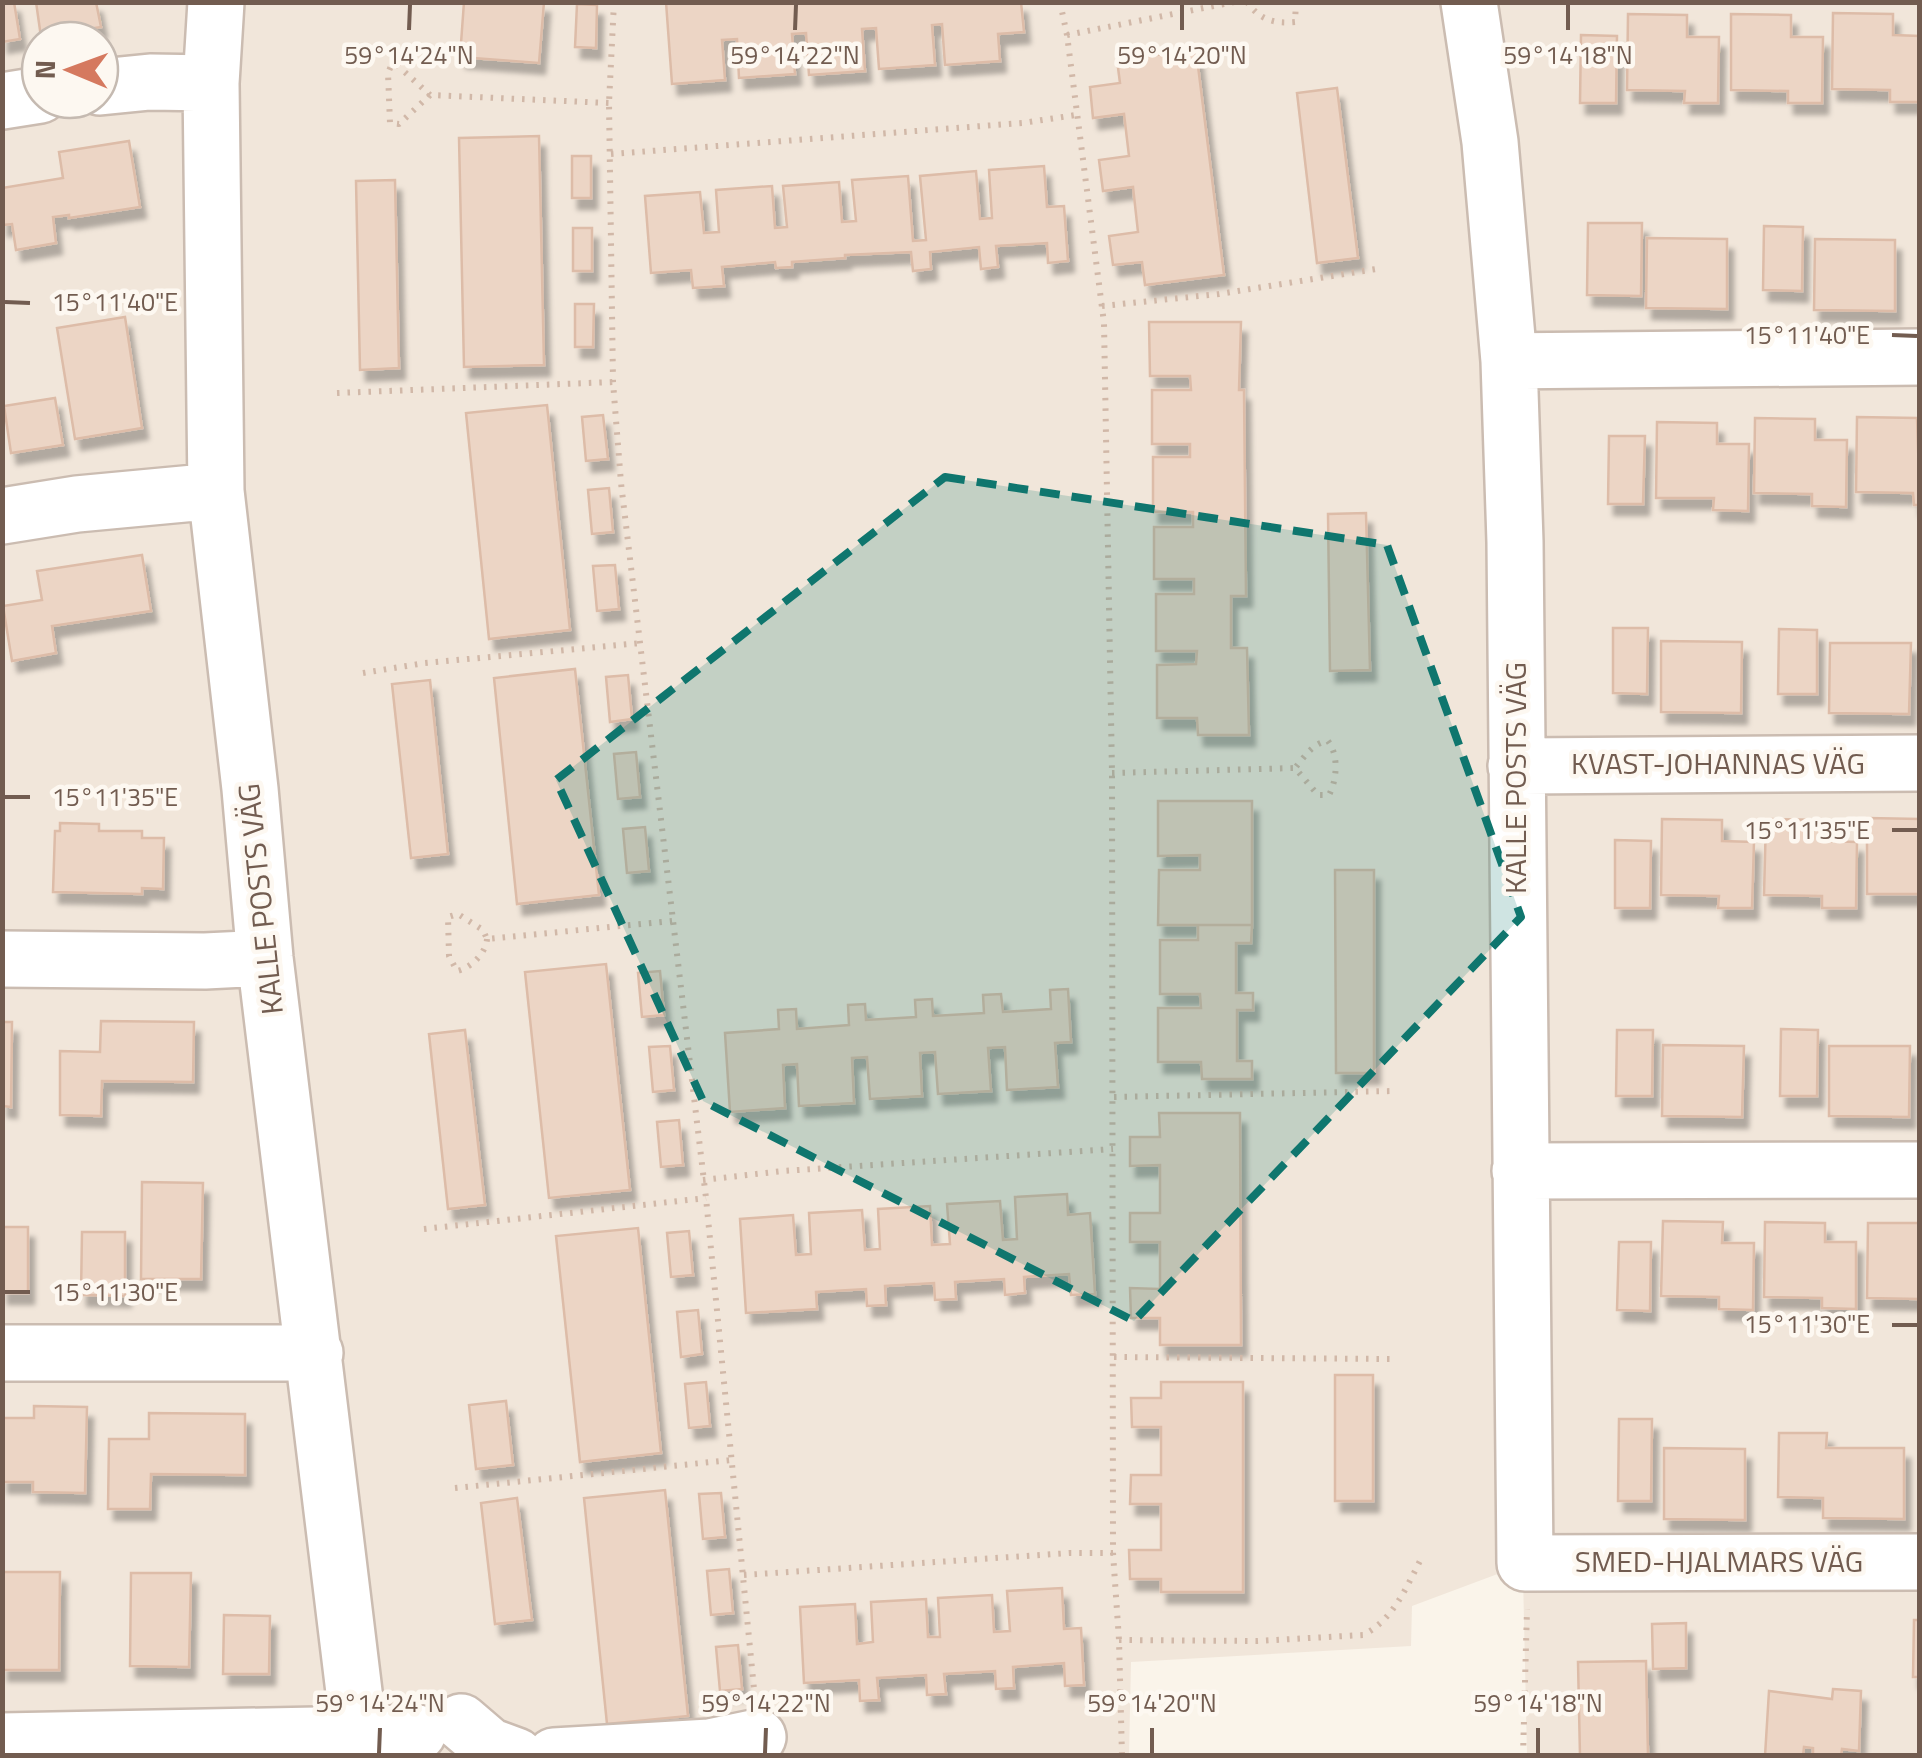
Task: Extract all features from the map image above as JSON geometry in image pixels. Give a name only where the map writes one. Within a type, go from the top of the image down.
[{"type":"street","name":"KALLE POSTS VÄG","points":[[216,2],[211,83],[216,491],[265,958],[359,1734]]},
{"type":"street","name":"KALLE POSTS VÄG","points":[[1469,2],[1490,142],[1509,361],[1516,542],[1526,1575]]},
{"type":"street","points":[[120,85],[211,83]]},
{"type":"street","points":[[1509,361],[1920,357]]},
{"type":"street","points":[[2,516],[77,504],[216,491]]},
{"type":"street","name":"KVAST-JOHANNAS VÄG","points":[[1516,766],[1920,763]]},
{"type":"street","points":[[2,959],[265,958]]},
{"type":"street","points":[[1520,1171],[1920,1170]]},
{"type":"street","points":[[2,1353],[314,1353]]},
{"type":"street","name":"SMED-HJALMARS VÄG","points":[[1526,1575],[1526,1562],[1920,1562]]},
{"type":"street","points":[[2,1741],[359,1734],[440,1728],[516,1756]]},
{"type":"street","points":[[554,1756],[710,1748],[758,1737]]},
{"type":"path","points":[[614,2],[609,103],[613,382],[621,483],[706,1198],[758,1737]]},
{"type":"path","points":[[1060,2],[1102,306],[1112,773],[1113,1553],[1120,1640],[1122,1756]]},
{"type":"path","points":[[1067,35],[1234,2]]},
{"type":"path","points":[[1247,2],[1266,20],[1278,23],[1295,22],[1296,2]]},
{"type":"path","points":[[430,96],[398,64],[391,66],[386,93],[390,123],[398,124],[430,96],[609,103]]},
{"type":"path","points":[[611,154],[1076,115]]},
{"type":"path","points":[[1102,306],[1220,294],[1376,269]]},
{"type":"path","points":[[337,393],[613,382]]},
{"type":"path","points":[[362,673],[425,663],[641,643]]},
{"type":"path","points":[[1112,773],[1295,768],[1320,742],[1328,741],[1333,747],[1334,780],[1329,795],[1318,795],[1295,768]]},
{"type":"path","points":[[458,914],[483,930],[487,938],[480,956],[457,971],[449,956],[448,917],[458,914]]},
{"type":"path","points":[[487,938],[672,921]]},
{"type":"path","points":[[1114,1097],[1393,1092]]},
{"type":"path","points":[[704,1180],[783,1170],[1113,1148]]},
{"type":"path","points":[[424,1229],[706,1198]]},
{"type":"path","points":[[1114,1357],[1391,1358]]},
{"type":"path","points":[[456,1488],[731,1460]]},
{"type":"path","points":[[744,1575],[1113,1553]]},
{"type":"path","points":[[1120,1640],[1257,1641],[1363,1635],[1389,1615],[1420,1559]]},
{"type":"path","points":[[1523,1756],[1526,1575]]},
{"type":"highlighted area","points":[[945,477],[1387,545],[1521,917],[1134,1321],[703,1101],[556,780]]},
{"type":"shaded area","points":[[3,3],[1919,3],[1919,1755],[1527,1755],[1523,1576],[1519,1566],[1412,1606],[1411,1646],[1131,1662],[1129,1755],[3,1756]]},
{"type":"building","points":[[2,2],[14,2],[20,39],[2,42]]},
{"type":"building","points":[[36,2],[96,2],[100,20],[39,20]]},
{"type":"building","points":[[464,2],[544,2],[539,63],[460,57]]},
{"type":"building","points":[[666,2],[1021,2],[1024,32],[998,34],[1000,61],[945,65],[942,24],[932,25],[935,65],[879,69],[876,28],[862,29],[865,71],[809,75],[806,33],[792,34],[795,74],[739,78],[737,39],[722,40],[725,80],[672,84]]},
{"type":"building","points":[[577,4],[597,5],[596,48],[575,47]]},
{"type":"building","points":[[1833,13],[1893,14],[1893,35],[1920,36],[1920,102],[1890,102],[1890,90],[1832,89]]},
{"type":"building","points":[[1628,14],[1687,15],[1687,37],[1719,37],[1718,103],[1684,103],[1685,91],[1627,90]]},
{"type":"building","points":[[1731,14],[1791,15],[1791,37],[1823,37],[1822,103],[1788,103],[1788,91],[1731,90]]},
{"type":"building","points":[[1581,35],[1617,36],[1616,103],[1580,103]]},
{"type":"building","points":[[1196,50],[1224,275],[1145,285],[1142,262],[1113,265],[1109,236],[1138,232],[1133,187],[1103,191],[1099,160],[1129,156],[1124,114],[1093,118],[1090,87],[1120,83],[1117,60]]},
{"type":"building","points":[[1337,88],[1358,258],[1317,263],[1297,93]]},
{"type":"building","points":[[539,136],[544,365],[464,367],[459,138]]},
{"type":"building","points":[[129,141],[140,207],[53,217],[56,243],[16,250],[12,224],[2,225],[2,188],[63,178],[59,152]]},
{"type":"building","points":[[572,156],[591,156],[591,198],[572,198]]},
{"type":"building","points":[[1044,166],[1047,207],[1064,206],[1068,261],[1048,263],[1047,243],[996,246],[998,267],[981,269],[979,247],[930,252],[931,269],[913,271],[911,252],[845,255],[792,262],[792,267],[776,268],[775,262],[722,267],[724,286],[693,288],[691,270],[651,273],[645,196],[700,192],[704,233],[719,232],[716,190],[772,186],[775,228],[787,227],[783,186],[839,182],[842,222],[856,221],[852,180],[908,176],[913,241],[926,240],[920,176],[976,171],[980,219],[992,218],[989,170]]},
{"type":"building","points":[[395,180],[399,368],[360,370],[356,181]]},
{"type":"building","points":[[1588,223],[1642,223],[1641,296],[1587,295]]},
{"type":"building","points":[[1764,226],[1803,227],[1802,291],[1763,290]]},
{"type":"building","points":[[573,228],[592,228],[592,271],[573,271]]},
{"type":"building","points":[[1647,238],[1727,239],[1727,309],[1646,308]]},
{"type":"building","points":[[1815,239],[1895,240],[1895,311],[1814,310]]},
{"type":"building","points":[[575,304],[594,304],[593,347],[575,347]]},
{"type":"building","points":[[125,317],[142,428],[75,439],[57,328]]},
{"type":"building","points":[[1149,322],[1241,322],[1239,390],[1244,390],[1246,596],[1231,596],[1231,648],[1247,648],[1249,735],[1198,735],[1197,718],[1157,718],[1157,665],[1196,664],[1197,651],[1156,651],[1156,594],[1194,594],[1194,579],[1154,579],[1154,527],[1193,527],[1193,512],[1153,512],[1153,457],[1190,457],[1190,444],[1152,444],[1152,390],[1191,390],[1190,376],[1150,376]]},
{"type":"building","points":[[55,398],[63,445],[11,453],[4,406]]},
{"type":"building","points":[[547,405],[570,630],[489,639],[466,413]]},
{"type":"building","points":[[603,415],[608,459],[586,461],[582,417]]},
{"type":"building","points":[[1857,417],[1917,418],[1920,505],[1914,505],[1913,493],[1856,492]]},
{"type":"building","points":[[1755,418],[1815,419],[1815,440],[1847,440],[1846,507],[1812,506],[1812,494],[1754,493]]},
{"type":"building","points":[[1657,422],[1717,423],[1717,444],[1749,444],[1748,511],[1713,510],[1714,498],[1656,498]]},
{"type":"building","points":[[1609,436],[1645,436],[1643,504],[1608,504]]},
{"type":"building","points":[[609,488],[613,532],[592,534],[588,490]]},
{"type":"building","points":[[1366,513],[1370,670],[1330,671],[1328,514]]},
{"type":"building","points":[[142,555],[151,611],[52,626],[56,653],[12,661],[3,606],[42,600],[37,571]]},
{"type":"building","points":[[615,565],[619,609],[597,611],[593,566]]},
{"type":"building","points":[[1613,628],[1648,628],[1647,694],[1613,693]]},
{"type":"building","points":[[1779,629],[1817,630],[1817,694],[1778,694]]},
{"type":"building","points":[[1661,641],[1742,642],[1741,713],[1661,712]]},
{"type":"building","points":[[1830,643],[1911,643],[1909,714],[1829,713]]},
{"type":"building","points":[[575,669],[599,895],[517,904],[494,678]]},
{"type":"building","points":[[628,675],[632,719],[610,722],[606,677]]},
{"type":"building","points":[[430,680],[448,854],[411,858],[392,684]]},
{"type":"building","points":[[636,752],[640,797],[618,799],[614,754]]},
{"type":"building","points":[[1158,801],[1252,801],[1252,925],[1158,925],[1159,870],[1200,870],[1200,855],[1158,856]]},
{"type":"building","points":[[1867,818],[1920,819],[1920,894],[1867,894]]},
{"type":"building","points":[[1662,819],[1722,820],[1722,841],[1754,842],[1752,908],[1718,908],[1719,896],[1661,895]]},
{"type":"building","points":[[1766,819],[1826,820],[1825,841],[1857,842],[1856,908],[1822,908],[1822,896],[1764,895]]},
{"type":"building","points":[[60,823],[99,824],[99,831],[142,831],[142,838],[164,838],[163,889],[142,888],[142,894],[53,892],[55,831],[60,831]]},
{"type":"building","points":[[645,827],[649,871],[627,873],[623,829]]},
{"type":"building","points":[[1615,840],[1651,841],[1650,908],[1615,908]]},
{"type":"building","points":[[1335,870],[1374,870],[1374,1073],[1336,1073]]},
{"type":"building","points":[[1198,925],[1252,925],[1251,943],[1236,943],[1236,993],[1253,993],[1253,1010],[1237,1010],[1237,1061],[1252,1061],[1252,1079],[1202,1079],[1201,1062],[1158,1062],[1158,1008],[1201,1008],[1200,994],[1160,994],[1160,940],[1198,940]]},
{"type":"building","points":[[606,964],[630,1190],[549,1198],[525,972]]},
{"type":"building","points":[[660,971],[664,1015],[642,1017],[638,973]]},
{"type":"building","points":[[1068,989],[1071,1042],[1055,1043],[1058,1087],[1007,1090],[1005,1047],[988,1048],[991,1091],[938,1094],[935,1052],[920,1053],[922,1096],[870,1099],[867,1057],[852,1058],[854,1103],[799,1106],[797,1064],[783,1065],[785,1108],[730,1112],[725,1033],[779,1029],[778,1010],[796,1009],[797,1029],[849,1025],[848,1005],[865,1004],[866,1020],[916,1017],[915,1000],[932,999],[933,1016],[984,1013],[983,995],[1001,994],[1003,1012],[1051,1009],[1050,990]]},
{"type":"building","points":[[101,1021],[194,1022],[193,1082],[102,1081],[101,1116],[60,1115],[60,1051],[100,1052]]},
{"type":"building","points":[[2,1022],[12,1022],[11,1107],[2,1106]]},
{"type":"building","points":[[1781,1029],[1818,1030],[1817,1096],[1780,1096]]},
{"type":"building","points":[[465,1030],[485,1205],[448,1209],[429,1034]]},
{"type":"building","points":[[1617,1030],[1653,1030],[1652,1096],[1616,1096]]},
{"type":"building","points":[[1663,1045],[1744,1046],[1742,1117],[1662,1116]]},
{"type":"building","points":[[670,1046],[674,1090],[653,1092],[649,1047]]},
{"type":"building","points":[[1829,1046],[1910,1046],[1909,1117],[1829,1116]]},
{"type":"building","points":[[1159,1113],[1240,1113],[1241,1345],[1160,1345],[1160,1318],[1131,1318],[1130,1288],[1160,1289],[1160,1242],[1130,1242],[1130,1213],[1160,1213],[1160,1165],[1130,1166],[1130,1137],[1160,1137]]},
{"type":"building","points":[[679,1120],[683,1165],[661,1167],[657,1122]]},
{"type":"building","points":[[142,1182],[203,1183],[201,1279],[141,1279]]},
{"type":"building","points":[[1067,1194],[1068,1215],[1090,1213],[1095,1294],[1071,1295],[1069,1274],[1024,1277],[1025,1293],[1005,1295],[1004,1279],[955,1282],[956,1299],[935,1300],[934,1283],[885,1286],[886,1305],[867,1306],[866,1289],[816,1292],[817,1309],[746,1313],[740,1219],[793,1215],[796,1255],[811,1254],[809,1213],[862,1210],[865,1250],[880,1249],[878,1209],[930,1206],[932,1245],[950,1244],[947,1204],[1000,1201],[1003,1240],[1017,1239],[1015,1197]]},
{"type":"building","points":[[1663,1221],[1723,1222],[1722,1243],[1754,1243],[1753,1310],[1719,1309],[1719,1297],[1661,1296]]},
{"type":"building","points":[[1765,1222],[1825,1223],[1825,1242],[1856,1242],[1856,1309],[1822,1308],[1822,1298],[1764,1297]]},
{"type":"building","points":[[1868,1223],[1920,1223],[1920,1299],[1867,1298]]},
{"type":"building","points":[[2,1227],[28,1227],[28,1293],[2,1293]]},
{"type":"building","points":[[638,1228],[661,1453],[580,1462],[556,1236]]},
{"type":"building","points":[[689,1231],[693,1275],[671,1277],[667,1233]]},
{"type":"building","points":[[82,1232],[125,1232],[125,1296],[81,1295]]},
{"type":"building","points":[[1619,1242],[1651,1242],[1650,1311],[1617,1310]]},
{"type":"building","points":[[698,1310],[702,1354],[681,1357],[677,1312]]},
{"type":"building","points":[[1335,1375],[1373,1375],[1373,1501],[1335,1501]]},
{"type":"building","points":[[706,1382],[710,1426],[689,1428],[685,1384]]},
{"type":"building","points":[[1161,1382],[1243,1382],[1243,1592],[1161,1592],[1161,1579],[1130,1579],[1129,1550],[1161,1550],[1161,1504],[1130,1504],[1131,1475],[1161,1475],[1161,1427],[1132,1427],[1131,1398],[1161,1398]]},
{"type":"building","points":[[506,1401],[513,1465],[476,1469],[469,1405]]},
{"type":"building","points":[[34,1406],[87,1407],[85,1493],[33,1492],[33,1482],[2,1482],[2,1418],[34,1418]]},
{"type":"building","points":[[149,1413],[245,1414],[245,1475],[151,1474],[150,1509],[108,1509],[109,1439],[149,1439]]},
{"type":"building","points":[[1619,1419],[1652,1419],[1651,1501],[1618,1501]]},
{"type":"building","points":[[1779,1433],[1827,1433],[1826,1448],[1904,1448],[1904,1519],[1823,1518],[1823,1498],[1778,1497]]},
{"type":"building","points":[[1664,1448],[1745,1449],[1745,1520],[1664,1519]]},
{"type":"building","points":[[665,1490],[688,1716],[607,1724],[584,1498]]},
{"type":"building","points":[[721,1493],[725,1537],[703,1539],[699,1494]]},
{"type":"building","points":[[517,1498],[532,1620],[495,1624],[481,1503]]},
{"type":"building","points":[[729,1569],[733,1613],[711,1615],[707,1571]]},
{"type":"building","points":[[3,1572],[60,1572],[59,1670],[2,1670]]},
{"type":"building","points":[[131,1573],[191,1573],[189,1667],[130,1666]]},
{"type":"building","points":[[1062,1588],[1064,1629],[1081,1628],[1084,1685],[1065,1686],[1064,1663],[1013,1667],[1014,1688],[996,1689],[995,1671],[944,1674],[946,1694],[927,1695],[926,1675],[877,1678],[879,1700],[860,1701],[859,1680],[804,1683],[800,1607],[855,1604],[857,1644],[873,1642],[871,1602],[926,1599],[928,1637],[940,1637],[938,1598],[992,1595],[994,1632],[1010,1631],[1007,1591]]},
{"type":"building","points":[[224,1615],[270,1616],[269,1674],[223,1674]]},
{"type":"building","points":[[1914,1620],[1920,1620],[1920,1677],[1913,1677]]},
{"type":"building","points":[[1686,1623],[1686,1668],[1653,1669],[1652,1624]]},
{"type":"building","points":[[738,1645],[742,1689],[720,1691],[716,1647]]},
{"type":"building","points":[[1646,1661],[1648,1756],[1580,1756],[1578,1662]]},
{"type":"building","points":[[1833,1689],[1861,1691],[1859,1751],[1842,1749],[1841,1756],[1821,1756],[1813,1755],[1813,1748],[1804,1747],[1803,1756],[1765,1756],[1769,1691],[1832,1699]]}]
